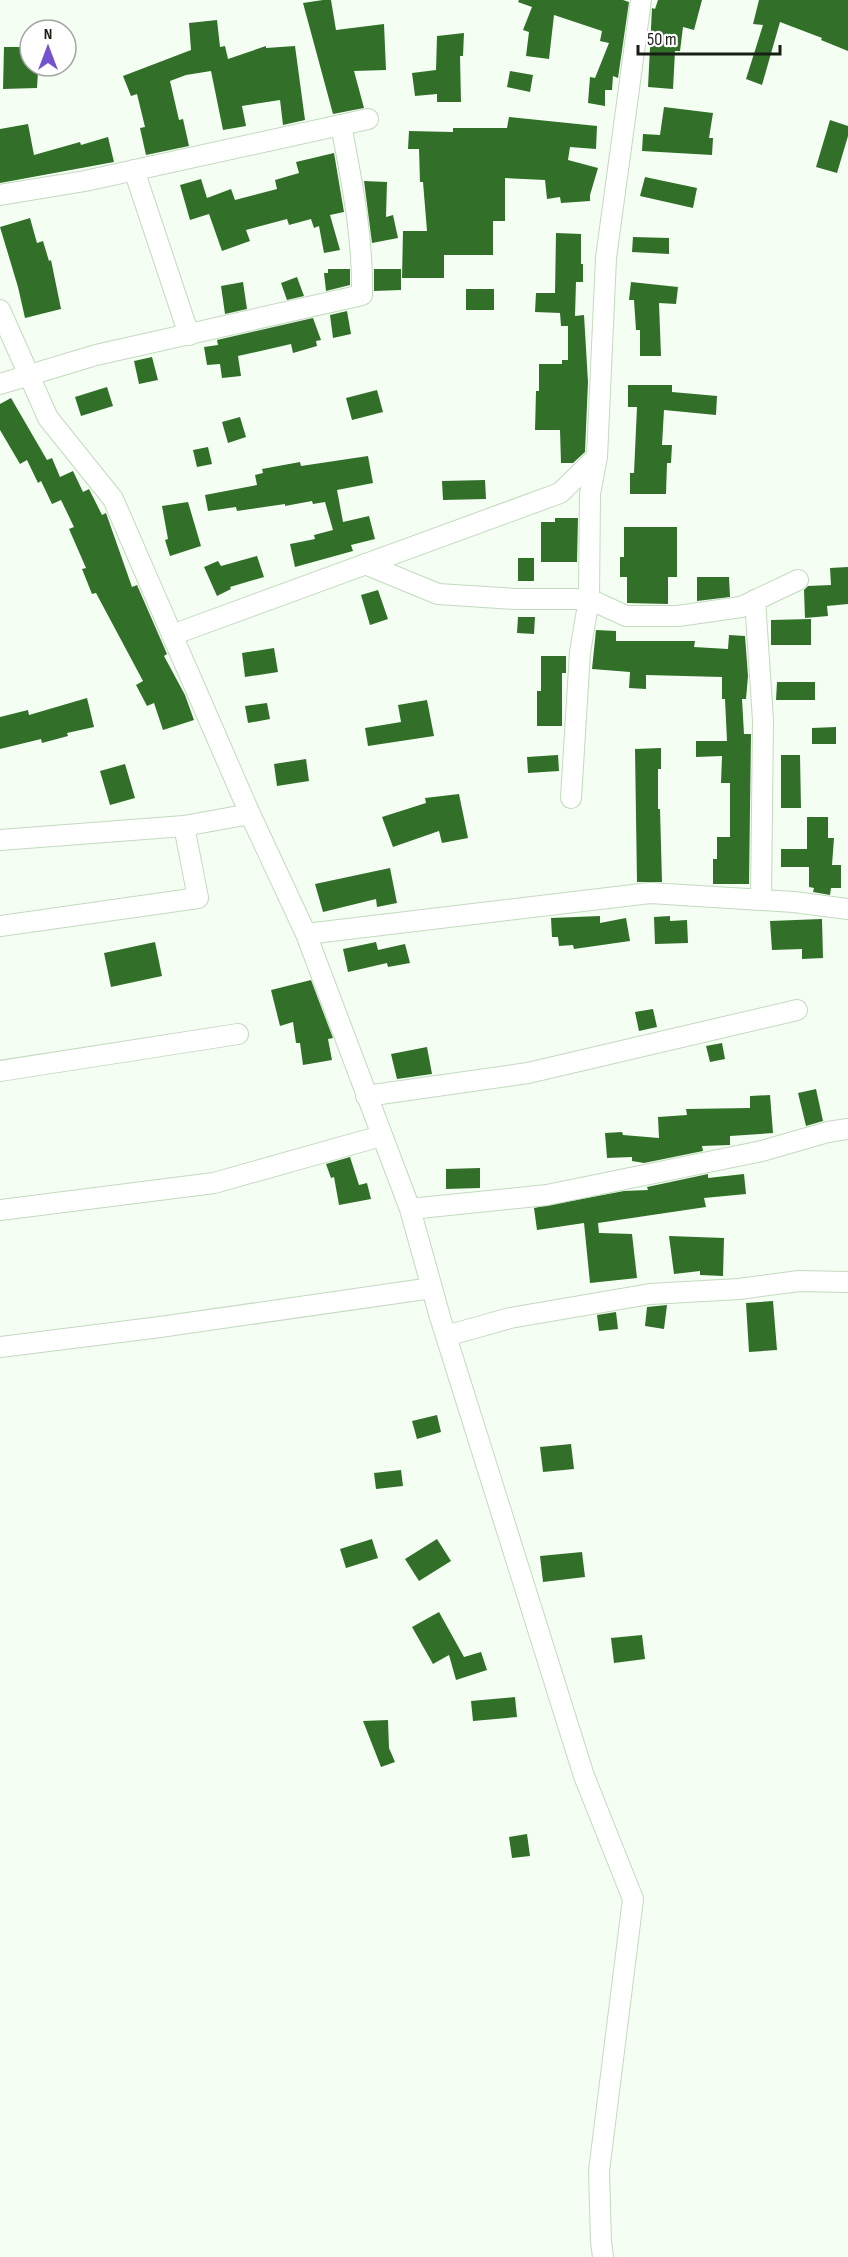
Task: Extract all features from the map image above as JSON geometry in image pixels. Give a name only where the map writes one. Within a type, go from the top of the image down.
[{"type":"street","points":[[571,798],[580,652],[590,599],[590,494],[597,457],[606,258],[641,0]]},
{"type":"street","points":[[0,195],[134,170],[368,119]]},
{"type":"street","points":[[0,384],[96,355],[362,295],[363,259],[355,196],[341,125]]},
{"type":"street","points":[[134,170],[189,335]]},
{"type":"street","points":[[0,310],[48,418],[113,499],[250,814],[306,934],[410,1209],[446,1336],[584,1776],[633,1899],[599,2171],[603,2257]]},
{"type":"street","points":[[172,635],[560,493],[597,457]]},
{"type":"street","points":[[365,564],[438,594],[516,599],[590,599],[626,616],[678,616],[741,607],[798,580]]},
{"type":"street","points":[[755,600],[762,720],[761,900]]},
{"type":"street","points":[[0,840],[184,826],[250,814]]},
{"type":"street","points":[[0,926],[198,898],[184,826]]},
{"type":"street","points":[[306,934],[650,893],[761,900],[848,909]]},
{"type":"street","points":[[366,1096],[528,1073],[797,1010]]},
{"type":"street","points":[[0,1071],[238,1034]]},
{"type":"street","points":[[410,1209],[548,1196],[762,1151],[828,1132],[848,1129]]},
{"type":"street","points":[[0,1210],[214,1184],[381,1136]]},
{"type":"street","points":[[446,1336],[510,1318],[650,1294],[739,1289],[799,1281],[848,1282]]},
{"type":"street","points":[[0,1347],[160,1327],[432,1288]]},
{"type":"building","points":[[331,0],[336,30],[384,24],[386,70],[354,71],[364,108],[333,114],[303,3]]},
{"type":"building","points":[[519,0],[623,0],[629,2],[618,78],[613,76],[612,90],[605,90],[605,106],[588,103],[590,77],[595,78],[609,43],[600,41],[602,31],[554,15],[549,59],[526,56],[529,32],[523,30],[532,7],[518,2]]},
{"type":"building","points":[[658,0],[702,0],[694,30],[683,27],[680,51],[675,51],[673,89],[648,87],[652,8],[655,9]]},
{"type":"building","points":[[759,0],[848,0],[848,51],[780,22],[762,85],[746,79],[763,25],[753,24]]},
{"type":"building","points":[[217,20],[220,47],[225,46],[228,59],[266,46],[266,48],[295,46],[305,120],[283,125],[280,100],[242,106],[246,126],[223,130],[211,71],[186,75],[170,81],[179,120],[183,119],[189,146],[146,155],[140,128],[145,127],[137,94],[131,96],[123,76],[191,50],[189,23]]},
{"type":"building","points":[[464,33],[463,56],[460,56],[461,102],[437,102],[437,94],[415,96],[412,73],[436,70],[437,36]]},
{"type":"building","points":[[4,47],[18,47],[18,78],[38,78],[37,88],[3,89]]},
{"type":"building","points":[[510,71],[533,75],[530,92],[507,87]]},
{"type":"building","points":[[664,107],[713,113],[709,138],[713,138],[712,155],[642,151],[643,134],[660,135]]},
{"type":"building","points":[[509,117],[597,126],[596,149],[570,147],[568,160],[598,168],[590,201],[561,203],[560,197],[547,199],[545,180],[505,178],[505,221],[493,221],[493,255],[444,255],[444,278],[402,278],[403,231],[427,231],[423,182],[420,182],[419,149],[408,149],[409,131],[453,132],[453,128],[507,128]]},
{"type":"building","points":[[830,120],[848,126],[848,136],[837,173],[816,167]]},
{"type":"building","points":[[28,124],[34,155],[108,137],[114,162],[0,183],[0,129]]},
{"type":"building","points":[[334,153],[344,212],[330,215],[340,250],[324,253],[319,226],[314,228],[311,219],[289,225],[287,219],[246,230],[250,241],[222,251],[209,214],[190,220],[180,185],[201,179],[207,198],[231,189],[235,200],[277,189],[275,180],[299,173],[296,162]]},
{"type":"building","points":[[645,177],[697,188],[693,208],[640,196]]},
{"type":"building","points":[[364,181],[387,182],[386,217],[393,215],[398,238],[372,243]]},
{"type":"building","points":[[30,218],[37,243],[43,241],[49,261],[51,260],[61,309],[25,318],[0,227]]},
{"type":"building","points":[[556,233],[581,234],[583,282],[576,282],[575,316],[584,315],[588,382],[585,452],[573,463],[561,463],[560,430],[535,430],[539,364],[562,364],[562,360],[568,360],[568,326],[561,326],[560,313],[535,312],[536,293],[555,293]]},
{"type":"building","points":[[633,237],[669,238],[669,254],[632,252]]},
{"type":"building","points":[[328,269],[350,269],[350,285],[326,291],[324,273],[328,273]]},
{"type":"building","points":[[374,269],[401,269],[401,290],[374,291]]},
{"type":"building","points":[[297,277],[304,296],[287,300],[281,283]]},
{"type":"building","points":[[243,282],[247,309],[225,314],[221,286]]},
{"type":"building","points":[[631,282],[678,287],[676,304],[659,303],[661,356],[640,356],[640,330],[636,330],[634,300],[629,300]]},
{"type":"building","points":[[466,289],[494,289],[494,310],[466,310]]},
{"type":"building","points":[[347,311],[351,334],[333,338],[330,315]]},
{"type":"building","points":[[313,318],[321,340],[316,341],[317,346],[293,353],[291,344],[238,356],[241,376],[222,378],[220,364],[207,365],[204,347],[218,345],[217,340]]},
{"type":"building","points":[[152,357],[158,380],[139,384],[134,361]]},
{"type":"building","points":[[628,385],[672,385],[672,392],[717,396],[716,415],[664,410],[662,445],[672,445],[671,463],[667,463],[666,494],[630,494],[630,473],[634,473],[637,407],[628,407]]},
{"type":"building","points":[[107,387],[113,406],[81,416],[75,397]]},
{"type":"building","points":[[377,390],[383,412],[352,420],[346,398]]},
{"type":"building","points":[[11,398],[47,460],[52,458],[60,477],[73,471],[83,492],[89,489],[102,515],[106,513],[132,587],[137,585],[167,654],[164,656],[185,695],[194,720],[163,730],[154,703],[147,706],[136,685],[143,681],[96,593],[92,594],[82,569],[86,568],[69,529],[74,527],[61,500],[52,504],[27,460],[20,464],[0,430],[0,404]]},
{"type":"building","points":[[240,417],[246,437],[228,443],[222,422]]},
{"type":"building","points":[[208,447],[212,464],[197,467],[193,450]]},
{"type":"building","points":[[368,456],[373,483],[337,490],[343,522],[369,516],[375,539],[351,545],[353,551],[295,567],[290,544],[315,539],[314,535],[333,530],[325,502],[313,504],[312,501],[237,511],[236,507],[208,511],[205,495],[257,485],[255,475],[263,473],[262,469],[300,462],[301,466]]},
{"type":"building","points":[[485,480],[486,499],[443,500],[442,481]]},
{"type":"building","points":[[188,502],[201,546],[170,556],[165,540],[168,539],[162,506]]},
{"type":"building","points":[[555,518],[578,518],[577,562],[541,562],[541,522],[555,522]]},
{"type":"building","points":[[624,527],[677,527],[677,577],[668,577],[668,604],[627,603],[627,577],[620,577],[620,557],[624,557]]},
{"type":"building","points":[[257,556],[264,577],[230,587],[231,589],[217,596],[204,567],[218,561],[221,566]]},
{"type":"building","points":[[518,558],[534,558],[534,581],[518,581]]},
{"type":"building","points":[[848,567],[848,604],[827,606],[828,616],[805,618],[804,590],[808,586],[831,585],[830,568]]},
{"type":"building","points":[[697,577],[729,577],[730,597],[697,601]]},
{"type":"building","points":[[378,590],[388,619],[370,625],[361,595]]},
{"type":"building","points":[[518,617],[535,617],[534,634],[517,633]]},
{"type":"building","points":[[811,619],[811,645],[771,645],[771,620]]},
{"type":"building","points":[[596,630],[616,631],[616,641],[695,641],[694,647],[728,649],[729,635],[745,636],[748,676],[746,699],[742,699],[744,734],[751,734],[749,884],[713,884],[713,859],[717,859],[717,837],[730,837],[730,783],[721,783],[722,756],[696,757],[696,741],[727,741],[722,677],[646,675],[646,689],[629,688],[630,672],[592,669]]},
{"type":"building","points":[[274,648],[278,672],[245,677],[242,653]]},
{"type":"building","points":[[541,656],[566,656],[566,673],[562,673],[562,726],[537,726],[537,691],[541,691]]},
{"type":"building","points":[[777,682],[815,682],[815,700],[776,700]]},
{"type":"building","points":[[87,698],[94,727],[67,733],[68,736],[42,743],[41,739],[0,749],[0,717],[28,710],[29,715]]},
{"type":"building","points":[[427,700],[434,736],[368,746],[365,728],[401,722],[398,705]]},
{"type":"building","points":[[267,703],[270,719],[248,723],[245,706]]},
{"type":"building","points":[[836,727],[836,744],[812,744],[812,728]]},
{"type":"building","points":[[661,748],[661,769],[658,769],[658,809],[660,809],[662,882],[637,882],[635,749]]},
{"type":"building","points":[[558,755],[559,771],[528,773],[527,757]]},
{"type":"building","points":[[781,755],[800,755],[801,808],[781,808]]},
{"type":"building","points":[[306,759],[309,781],[277,786],[274,764]]},
{"type":"building","points":[[125,764],[135,798],[110,805],[100,771]]},
{"type":"building","points":[[459,794],[468,838],[442,843],[439,831],[393,847],[382,817],[426,803],[425,798]]},
{"type":"building","points":[[807,817],[828,817],[828,838],[834,838],[832,865],[841,865],[841,888],[831,888],[830,895],[813,892],[814,888],[809,887],[809,867],[781,867],[781,849],[807,849]]},
{"type":"building","points":[[390,868],[397,903],[377,907],[376,899],[323,912],[315,884]]},
{"type":"building","points":[[600,916],[600,923],[626,918],[630,941],[574,949],[573,945],[559,946],[558,937],[552,937],[551,918]]},
{"type":"building","points":[[670,916],[670,921],[687,920],[688,943],[655,944],[654,917]]},
{"type":"building","points":[[822,919],[823,958],[802,959],[802,949],[772,950],[770,921]]},
{"type":"building","points":[[155,942],[162,976],[111,987],[104,953]]},
{"type":"building","points":[[376,942],[378,950],[405,944],[410,963],[388,967],[387,963],[348,972],[343,949]]},
{"type":"building","points":[[311,980],[333,1038],[328,1039],[332,1060],[303,1065],[300,1043],[296,1043],[293,1022],[280,1026],[271,990]]},
{"type":"building","points":[[653,1009],[657,1027],[639,1031],[635,1012]]},
{"type":"building","points":[[722,1043],[725,1059],[710,1062],[706,1046]]},
{"type":"building","points":[[427,1047],[432,1074],[397,1079],[391,1054]]},
{"type":"building","points":[[816,1089],[823,1121],[806,1126],[798,1093]]},
{"type":"building","points":[[770,1095],[773,1133],[730,1136],[730,1145],[702,1146],[703,1151],[644,1163],[632,1161],[632,1157],[607,1158],[605,1133],[622,1132],[623,1135],[659,1138],[658,1117],[687,1115],[686,1109],[750,1108],[750,1096]]},
{"type":"building","points":[[350,1157],[359,1185],[367,1183],[371,1199],[339,1205],[334,1177],[331,1178],[326,1164]]},
{"type":"building","points":[[480,1168],[480,1188],[446,1189],[446,1169]]},
{"type":"building","points":[[708,1174],[708,1178],[744,1174],[746,1194],[704,1198],[706,1207],[598,1223],[599,1233],[632,1234],[637,1278],[590,1283],[584,1223],[537,1230],[534,1208],[624,1191],[648,1190],[647,1187]]},
{"type":"building","points":[[669,1236],[724,1238],[723,1276],[700,1275],[700,1271],[674,1274]]},
{"type":"building","points":[[773,1301],[777,1350],[749,1352],[746,1303]]},
{"type":"building","points":[[667,1305],[664,1329],[645,1326],[647,1307]]},
{"type":"building","points":[[616,1312],[618,1329],[599,1331],[597,1315]]},
{"type":"building","points":[[437,1415],[441,1432],[417,1439],[412,1421]]},
{"type":"building","points":[[571,1444],[574,1469],[543,1472],[540,1447]]},
{"type":"building","points":[[401,1470],[403,1486],[376,1489],[374,1473]]},
{"type":"building","points":[[372,1539],[378,1558],[346,1568],[340,1549]]},
{"type":"building","points":[[437,1539],[451,1561],[419,1581],[405,1559]]},
{"type":"building","points":[[582,1552],[585,1577],[543,1582],[540,1556]]},
{"type":"building","points":[[439,1612],[464,1657],[481,1652],[487,1670],[456,1680],[449,1655],[433,1664],[412,1627]]},
{"type":"building","points":[[642,1635],[645,1659],[614,1663],[611,1638]]},
{"type":"building","points":[[515,1697],[517,1717],[473,1721],[471,1701]]},
{"type":"building","points":[[388,1720],[389,1748],[395,1762],[381,1767],[363,1721]]},
{"type":"building","points":[[527,1834],[530,1856],[512,1858],[509,1837]]}]
